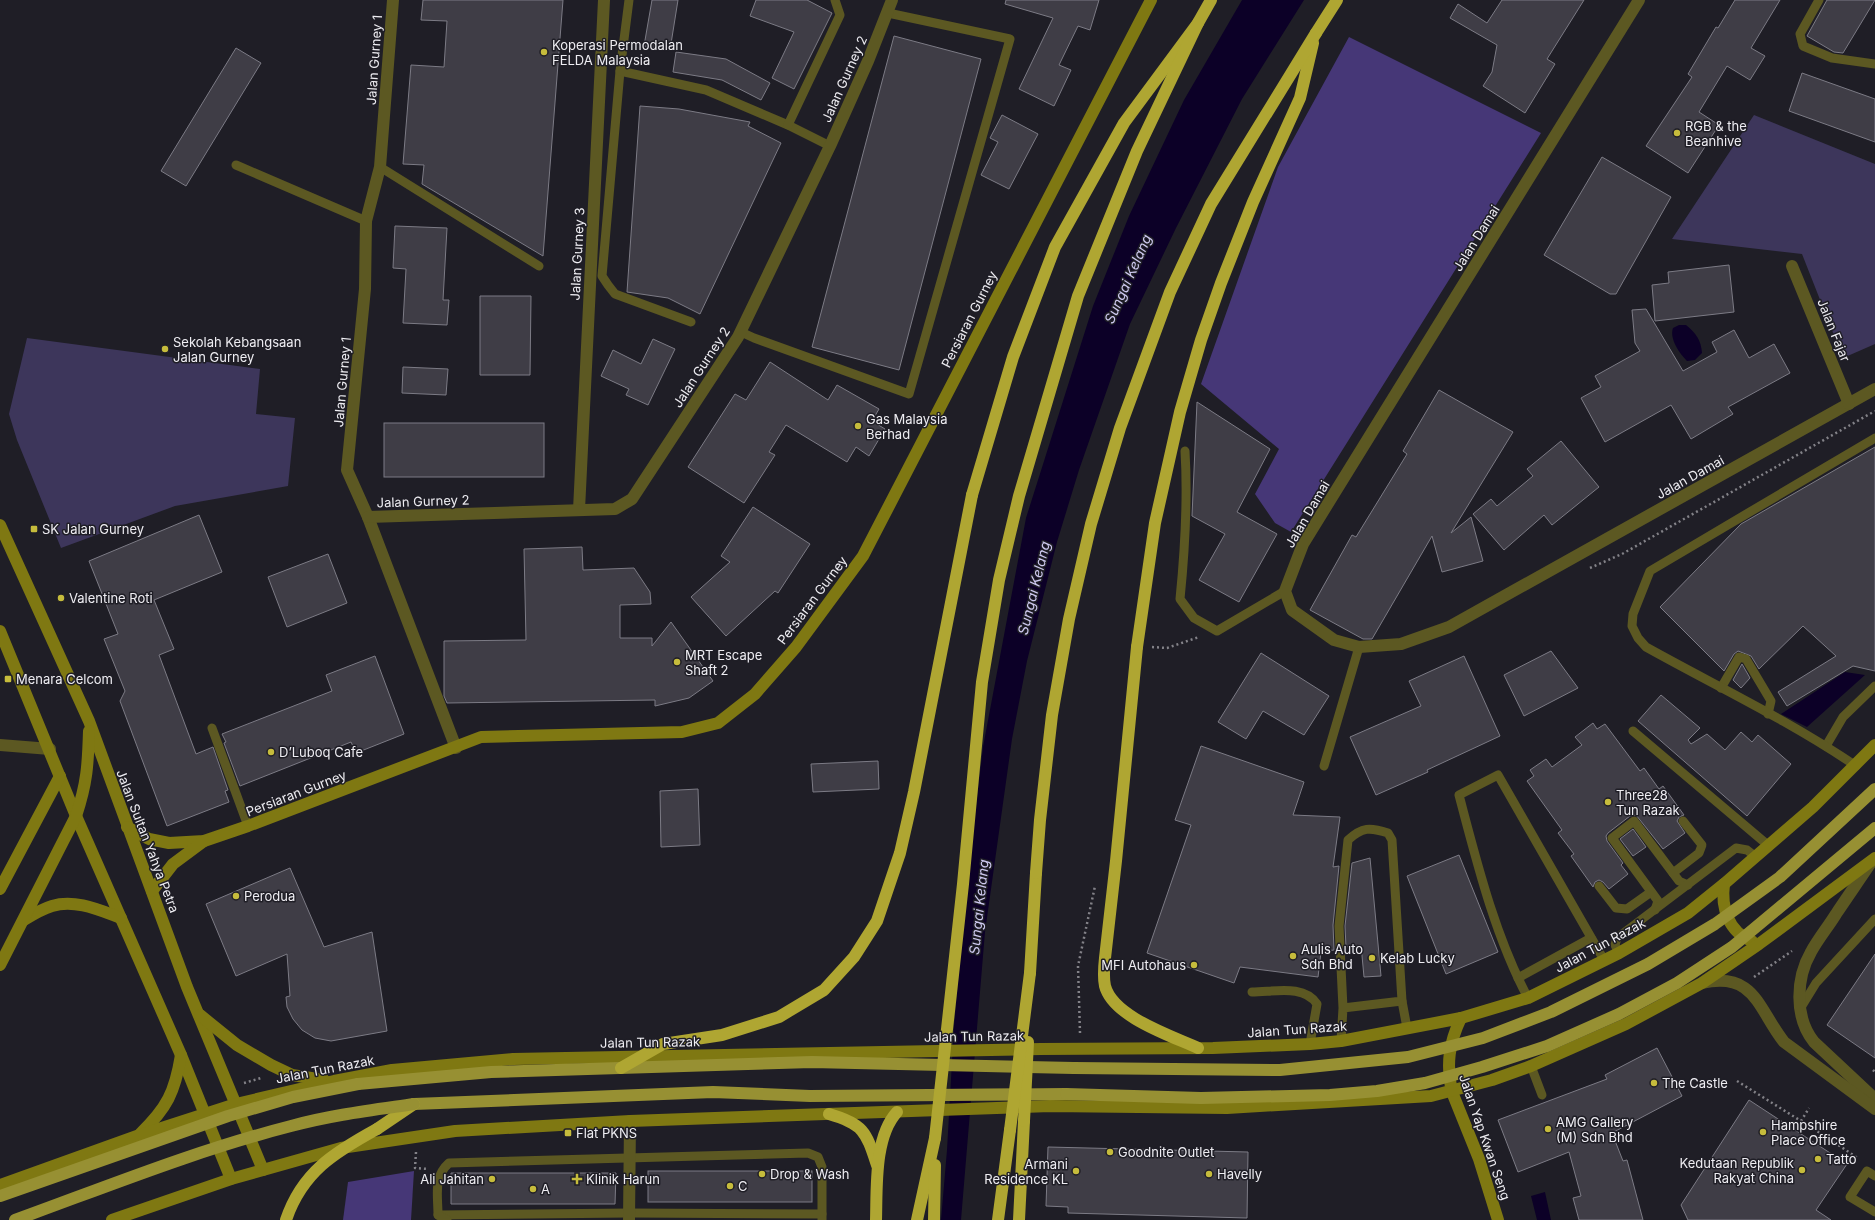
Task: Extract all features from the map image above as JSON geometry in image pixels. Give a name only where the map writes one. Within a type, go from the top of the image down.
[{"type":"highway","points":[[934,1220],[935,1138],[963,884],[982,682],[999,580],[1019,496],[1078,296],[1137,151],[1198,23],[1211,0]]},
{"type":"highway","points":[[1019,1220],[1027,1073],[1030,973],[1040,820],[1052,715],[1069,619],[1091,524],[1120,428],[1170,292],[1211,204],[1337,0]]},
{"type":"highway","points":[[621,1068],[663,1044],[722,1035],[779,1017],[824,990],[854,957],[876,921],[900,853],[914,792],[972,495],[1012,357],[1055,247],[1062,233],[1124,123],[1198,23]]},
{"type":"highway","points":[[1198,1048],[1135,1018],[1120,1008],[1111,999],[1105,986],[1105,958],[1137,647],[1155,523],[1184,398],[1201,340],[1221,283],[1253,202],[1300,98],[1316,33]]},
{"type":"highway","points":[[998,1220],[1030,973]]},
{"type":"highway","points":[[286,1220],[290,1207],[300,1188],[329,1158],[344,1147],[377,1129],[414,1104]]},
{"type":"highway","points":[[876,1220],[878,1168],[884,1137],[891,1120],[897,1112]]},
{"type":"highway","points":[[829,1114],[843,1118],[859,1126],[868,1137],[878,1168]]},
{"type":"highway","points":[[917,1220],[935,1138]]},
{"type":"main road","name":"Persiaran Gurney","points":[[127,827],[149,839],[169,843],[204,841],[456,748],[481,737],[682,732],[718,723],[755,694],[772,676],[863,556],[1151,0]]},
{"type":"main road","name":"Jalan Sultan Yahya Petra","points":[[0,525],[88,722],[198,1014],[263,1170]]},
{"type":"main road","points":[[0,631],[50,749],[76,816],[181,1055],[231,1179]]},
{"type":"main road","points":[[0,965],[76,816],[84,793],[88,768],[88,722]]},
{"type":"main road","name":"Jalan Tun Razak","points":[[1,1182],[204,1113],[334,1081],[392,1070],[514,1059],[1041,1049],[1198,1048],[1310,1044],[1341,1041],[1461,1018],[1528,998],[1619,953],[1688,912],[1756,857],[1856,766],[1875,745]]},
{"type":"main road","points":[[0,889],[60,776]]},
{"type":"main road","name":"Jalan Tun Razak","points":[[0,1196],[228,1116],[293,1097],[358,1084],[491,1072],[812,1062],[1239,1071],[1320,1067],[1408,1057],[1483,1038],[1510,1028],[1551,1012],[1648,964],[1715,924],[1780,877],[1875,789]]},
{"type":"main road","points":[[15,1220],[229,1144],[292,1126],[356,1112],[414,1104],[713,1092],[810,1096],[1066,1094],[1200,1098],[1330,1095],[1377,1091],[1426,1083],[1547,1046],[1619,1014],[1677,983],[1732,947],[1875,828]]},
{"type":"main road","name":"Persiaran Gurney","points":[[152,891],[173,864],[204,841]]},
{"type":"main road","points":[[112,1220],[141,1215],[231,1179],[341,1148],[404,1137],[455,1131],[630,1121],[1035,1107],[1227,1108],[1431,1096],[1452,1092],[1531,1066],[1626,1024],[1702,983],[1759,944],[1874,859]]},
{"type":"main road","points":[[1724,884],[1723,906],[1732,926],[1748,940],[1759,944]]},
{"type":"main road","points":[[24,920],[51,906],[70,904],[90,907],[121,918]]},
{"type":"main road","points":[[198,1014],[237,1045],[271,1065],[292,1075],[334,1081]]},
{"type":"main road","name":"Jalan Yap Kwan Seng","points":[[1461,1018],[1450,1046],[1448,1061],[1449,1077],[1452,1092],[1479,1159],[1498,1220]]},
{"type":"main road","points":[[137,1136],[157,1118],[169,1098],[177,1076],[181,1055]]},
{"type":"street","name":"Jalan Gurney 1","points":[[393,0],[380,167],[366,221],[365,288],[347,470],[368,517],[456,748]]},
{"type":"street","name":"Jalan Gurney 3","points":[[579,510],[604,0]]},
{"type":"street","name":"Jalan Gurney 2","points":[[368,517],[615,509],[632,498],[741,332],[830,146],[892,0]]},
{"type":"street","name":"Jalan Damai","points":[[1639,0],[1302,544],[1285,591],[1292,610],[1334,640],[1359,647],[1401,644],[1449,627],[1875,389]]},
{"type":"street","name":"Jalan Fajar","points":[[1792,266],[1849,404]]},
{"type":"street","points":[[0,745],[50,749]]},
{"type":"street","points":[[1874,859],[1809,955],[1800,986],[1800,1009],[1802,1022],[1807,1033],[1814,1042],[1875,1099]]},
{"type":"street","points":[[1702,983],[1723,980],[1732,981],[1742,986],[1760,1002],[1784,1042],[1875,1109]]},
{"type":"street","points":[[629,1216],[630,1121]]},
{"type":"lane","points":[[629,0],[620,71],[602,276],[615,294],[691,322]]},
{"type":"lane","points":[[788,125],[840,15],[835,0]]},
{"type":"lane","points":[[1819,0],[1800,34],[1803,46],[1832,58],[1875,64]]},
{"type":"lane","points":[[741,332],[845,372],[909,394],[1010,39],[888,12]]},
{"type":"lane","points":[[620,71],[706,90],[788,125],[830,146]]},
{"type":"lane","points":[[236,164],[366,221]]},
{"type":"lane","points":[[380,167],[539,266]]},
{"type":"lane","points":[[1856,766],[1826,746],[1646,648],[1638,638],[1632,626],[1633,614],[1638,597],[1650,571],[1875,438]]},
{"type":"lane","points":[[1185,451],[1187,490],[1185,555],[1180,599],[1194,618],[1216,631],[1285,591]]},
{"type":"lane","points":[[1324,766],[1359,647]]},
{"type":"lane","points":[[1721,688],[1739,658],[1746,659],[1771,701],[1768,714]]},
{"type":"lane","points":[[1826,746],[1843,717],[1875,686]]},
{"type":"lane","points":[[212,728],[248,826]]},
{"type":"lane","points":[[1634,731],[1768,846]]},
{"type":"lane","points":[[1528,998],[1518,978],[1482,882],[1459,795],[1498,775],[1604,960]]},
{"type":"lane","points":[[1655,910],[1658,901],[1612,838],[1634,821],[1679,881],[1688,885]]},
{"type":"lane","points":[[1673,873],[1699,853],[1702,845],[1683,821]]},
{"type":"lane","points":[[1341,1041],[1343,1008],[1340,918],[1348,840],[1359,830],[1375,828],[1388,833],[1392,840],[1402,1001],[1407,1028]]},
{"type":"lane","points":[[1619,953],[1615,946],[1617,938],[1736,848],[1747,850],[1756,857]]},
{"type":"lane","points":[[1600,886],[1616,908],[1627,909],[1651,892]]},
{"type":"lane","points":[[1800,1009],[1816,983],[1875,919]]},
{"type":"lane","points":[[1518,978],[1591,938]]},
{"type":"lane","points":[[1252,992],[1301,991],[1313,997],[1317,1004],[1310,1044]]},
{"type":"lane","points":[[1343,1008],[1402,1001]]},
{"type":"lane","points":[[1531,1066],[1542,1095]]},
{"type":"lane","points":[[808,1154],[818,1157],[822,1167],[822,1217],[438,1215],[438,1178],[442,1169],[449,1163],[808,1154]]},
{"type":"lane","points":[[1875,1176],[1867,1171],[1850,1197],[1875,1212]]},
{"type":"lane","points":[[438,1215],[447,1220]]},
{"type":"lane","points":[[1872,1220],[1875,1216]]},
{"type":"path","points":[[1583,572],[1622,554],[1875,411]]},
{"type":"path","points":[[1754,977],[1792,951]]},
{"type":"path","points":[[242,1084],[265,1076]]},
{"type":"path","points":[[1737,1081],[1857,1158]]},
{"type":"path","points":[[1801,1121],[1809,1108]]},
{"type":"path","points":[[416,1152],[415,1168],[442,1169]]},
{"type":"shaded area","points":[[1349,37],[1541,133],[1291,532],[1275,523],[1255,494],[1279,449],[1201,384],[1278,167]]},
{"type":"shaded area","points":[[1754,115],[1875,164],[1875,344],[1843,358],[1802,254],[1672,239]]},
{"type":"shaded area","points":[[27,338],[260,369],[256,414],[295,418],[288,486],[175,506],[61,548],[17,440],[9,414]]},
{"type":"shaded area","points":[[414,1171],[411,1220],[343,1220],[348,1182]]},
{"type":"water","name":"Sungai Kelang","points":[[1242,0],[1304,0],[1242,99],[1176,228],[1130,324],[1079,470],[1057,542],[1027,661],[1012,739],[985,932],[961,1220],[941,1220],[947,1150],[954,1026],[968,873],[983,747],[1026,518],[1093,306],[1129,216],[1184,100]]},
{"type":"water","points":[[1679,325],[1686,325],[1693,331],[1699,341],[1702,353],[1695,360],[1687,361],[1676,346],[1672,332],[1673,328]]},
{"type":"water","points":[[1845,672],[1865,675],[1807,727],[1781,714]]},
{"type":"water","points":[[1545,1192],[1551,1220],[1537,1220],[1531,1196]]},
{"type":"building","points":[[423,0],[563,0],[543,256],[422,184],[424,165],[403,164],[411,65],[444,67],[447,21],[421,20]]},
{"type":"building","points":[[652,0],[678,0],[670,50],[644,46]]},
{"type":"building","points":[[756,0],[807,0],[832,13],[794,89],[772,78],[794,32],[750,16]]},
{"type":"building","points":[[1006,0],[1099,0],[1090,30],[1078,26],[1059,65],[1071,70],[1054,106],[1019,89],[1053,18],[1005,4]]},
{"type":"building","points":[[1502,0],[1584,0],[1547,59],[1555,64],[1525,113],[1483,86],[1492,72],[1497,45],[1450,18],[1458,4],[1487,23]]},
{"type":"building","points":[[1735,0],[1780,0],[1751,48],[1765,56],[1750,80],[1727,66],[1699,112],[1719,125],[1688,173],[1646,146],[1692,77],[1688,74],[1716,27],[1718,28]]},
{"type":"building","points":[[1827,0],[1875,0],[1843,53],[1834,52],[1807,36]]},
{"type":"building","points":[[894,36],[981,59],[899,370],[812,347]]},
{"type":"building","points":[[236,48],[261,63],[186,186],[161,171]]},
{"type":"building","points":[[676,52],[726,59],[770,83],[761,100],[722,80],[673,72]]},
{"type":"building","points":[[1802,73],[1875,99],[1875,142],[1789,111]]},
{"type":"building","points":[[640,106],[679,109],[750,122],[748,126],[781,143],[700,314],[668,298],[627,292]]},
{"type":"building","points":[[1002,115],[1038,134],[1009,189],[981,175],[998,142],[990,138]]},
{"type":"building","points":[[1602,157],[1671,197],[1616,294],[1610,294],[1544,255]]},
{"type":"building","points":[[395,226],[447,228],[443,300],[449,300],[447,325],[403,323],[406,269],[393,268]]},
{"type":"building","points":[[1729,265],[1734,312],[1655,321],[1652,285],[1669,283],[1668,272]]},
{"type":"building","points":[[480,296],[531,296],[530,375],[480,375]]},
{"type":"building","points":[[1646,309],[1683,371],[1717,352],[1712,342],[1734,330],[1749,358],[1774,344],[1790,373],[1728,407],[1733,414],[1691,439],[1671,405],[1605,442],[1581,398],[1601,387],[1595,376],[1640,351],[1635,343],[1632,310]]},
{"type":"building","points":[[653,339],[675,349],[648,405],[626,395],[629,389],[601,376],[613,350],[641,364]]},
{"type":"building","points":[[770,362],[828,400],[837,385],[879,409],[872,421],[885,429],[869,456],[856,447],[847,462],[786,425],[769,452],[775,455],[744,503],[688,467],[735,394],[746,400]]},
{"type":"building","points":[[403,367],[448,369],[446,395],[402,393]]},
{"type":"building","points":[[1439,390],[1513,432],[1451,533],[1471,517],[1483,561],[1442,572],[1432,536],[1372,639],[1363,639],[1310,610],[1352,535],[1356,537],[1407,454],[1403,451]]},
{"type":"building","points":[[1197,402],[1270,449],[1237,512],[1277,534],[1239,602],[1199,580],[1225,534],[1192,516]]},
{"type":"building","points":[[384,423],[544,423],[544,477],[384,477]]},
{"type":"building","points":[[1561,441],[1599,487],[1552,525],[1544,515],[1504,550],[1473,514],[1491,499],[1497,506],[1533,476],[1527,469]]},
{"type":"building","points":[[1875,447],[1875,671],[1853,666],[1787,706],[1778,692],[1836,656],[1803,626],[1759,669],[1751,656],[1738,651],[1734,654],[1724,671],[1660,607],[1741,524]]},
{"type":"building","points":[[753,507],[810,544],[778,593],[775,591],[726,636],[691,597],[730,562],[721,556]]},
{"type":"building","points":[[199,515],[222,572],[154,600],[174,649],[159,655],[196,754],[213,747],[228,790],[225,791],[229,802],[167,826],[120,701],[125,691],[104,639],[118,634],[89,561]]},
{"type":"building","points":[[582,547],[583,570],[634,568],[650,592],[651,604],[620,605],[620,638],[652,638],[652,646],[671,622],[713,681],[689,698],[655,706],[655,700],[447,703],[444,696],[444,641],[526,640],[524,549]]},
{"type":"building","points":[[328,554],[347,603],[287,627],[268,577]]},
{"type":"building","points":[[1551,651],[1578,688],[1524,716],[1504,675]]},
{"type":"building","points":[[1261,653],[1329,696],[1304,735],[1263,711],[1246,739],[1218,722]]},
{"type":"building","points":[[375,656],[404,734],[356,753],[351,742],[240,786],[222,734],[332,691],[326,675]]},
{"type":"building","points":[[1464,656],[1500,736],[1427,770],[1428,772],[1376,795],[1350,737],[1421,706],[1409,681]]},
{"type":"building","points":[[1742,664],[1750,678],[1741,688],[1733,680]]},
{"type":"building","points":[[1661,695],[1700,728],[1688,740],[1691,744],[1707,734],[1725,750],[1741,732],[1752,742],[1758,735],[1791,764],[1747,816],[1638,721]]},
{"type":"building","name":"Three28 Tun Razak","points":[[1593,723],[1597,729],[1605,724],[1640,771],[1644,768],[1659,789],[1663,786],[1684,815],[1679,817],[1677,821],[1685,833],[1663,849],[1636,815],[1630,816],[1608,833],[1606,836],[1607,841],[1623,863],[1621,865],[1628,874],[1609,889],[1599,880],[1595,882],[1593,887],[1571,856],[1574,854],[1558,833],[1562,830],[1527,781],[1534,776],[1530,770],[1546,759],[1552,767],[1582,745],[1575,737]]},
{"type":"building","points":[[1201,746],[1304,782],[1293,815],[1340,817],[1333,867],[1339,866],[1333,925],[1334,950],[1321,952],[1318,977],[1240,967],[1234,983],[1147,953],[1191,825],[1175,820]]},
{"type":"building","points":[[878,761],[879,789],[813,792],[811,764]]},
{"type":"building","points":[[698,789],[700,845],[661,847],[660,791]]},
{"type":"building","points":[[1633,829],[1646,847],[1633,856],[1620,839]]},
{"type":"building","points":[[1459,855],[1498,952],[1446,974],[1407,876]]},
{"type":"building","points":[[1370,858],[1381,976],[1364,977],[1361,945],[1346,947],[1345,926],[1352,863]]},
{"type":"building","points":[[290,868],[324,947],[372,932],[387,1031],[331,1041],[315,1038],[302,1030],[293,1019],[287,1007],[286,997],[290,996],[287,954],[236,976],[206,904]]},
{"type":"building","points":[[1875,954],[1875,1058],[1827,1025]]},
{"type":"building","points":[[1657,1048],[1682,1096],[1612,1133],[1623,1161],[1627,1160],[1643,1220],[1579,1220],[1573,1198],[1581,1196],[1569,1152],[1518,1172],[1498,1120],[1607,1079],[1605,1075]]},
{"type":"building","name":"Hampshire Place Office","points":[[1749,1100],[1847,1164],[1816,1210],[1831,1220],[1688,1220],[1681,1205]]},
{"type":"building","points":[[1048,1147],[1248,1152],[1247,1218],[1068,1213],[1068,1207],[1046,1206]]},
{"type":"building","name":"C","points":[[648,1171],[812,1171],[812,1202],[648,1202]]},
{"type":"building","name":"A","points":[[451,1173],[616,1173],[615,1204],[451,1204]]},
{"type":"place","name":"Koperasi Permodalan FELDA Malaysia","points":[[544,52]]},
{"type":"place","name":"RGB & the Beanhive","points":[[1677,133]]},
{"type":"place","name":"Sekolah Kebangsaan Jalan Gurney","points":[[165,349]]},
{"type":"place","name":"Gas Malaysia Berhad","points":[[858,426]]},
{"type":"place","name":"SK Jalan Gurney","points":[[34,529]]},
{"type":"place","name":"Valentine Roti","points":[[61,598]]},
{"type":"place","name":"MRT Escape Shaft 2","points":[[677,662]]},
{"type":"place","name":"Menara Celcom","points":[[8,679]]},
{"type":"place","name":"D’Luboq Cafe","points":[[271,752]]},
{"type":"place","name":"Three28 Tun Razak","points":[[1608,802]]},
{"type":"place","name":"Perodua","points":[[236,896]]},
{"type":"place","name":"Aulis Auto Sdn Bhd","points":[[1293,956]]},
{"type":"place","name":"Kelab Lucky","points":[[1372,958]]},
{"type":"place","name":"MFI Autohaus","points":[[1194,965]]},
{"type":"place","name":"The Castle","points":[[1654,1083]]},
{"type":"place","name":"AMG Gallery (M) Sdn Bhd","points":[[1548,1129]]},
{"type":"place","name":"Hampshire Place Office","points":[[1763,1132]]},
{"type":"place","name":"Flat PKNS","points":[[568,1133]]},
{"type":"place","name":"Goodnite Outlet","points":[[1110,1152]]},
{"type":"place","name":"Tatto","points":[[1818,1159]]},
{"type":"place","name":"Kedutaan Republik Rakyat China","points":[[1802,1170]]},
{"type":"place","name":"Armani Residence KL","points":[[1076,1171]]},
{"type":"place","name":"Drop & Wash","points":[[762,1174]]},
{"type":"place","name":"Havelly","points":[[1209,1174]]},
{"type":"place","name":"Ali Jahitan","points":[[492,1179]]},
{"type":"place","name":"Klinik Harun","points":[[577,1179]]},
{"type":"place","name":"C","points":[[730,1186]]},
{"type":"place","name":"A","points":[[533,1189]]}]
